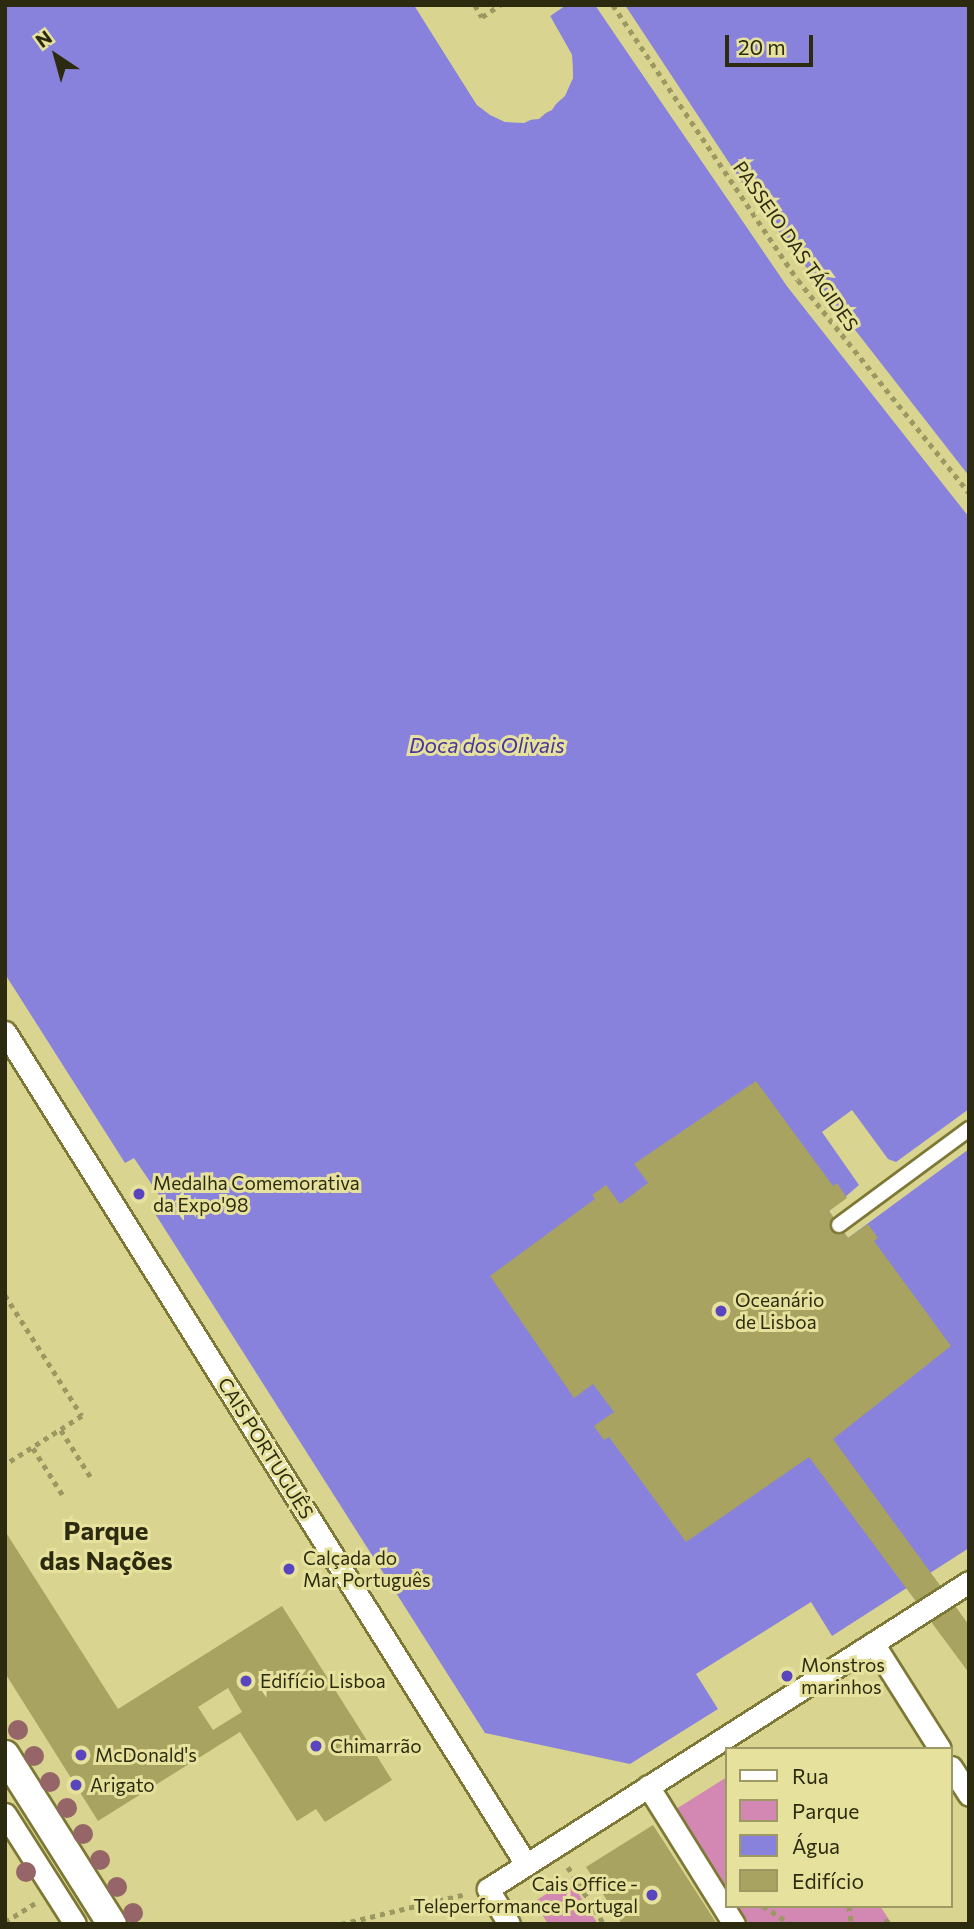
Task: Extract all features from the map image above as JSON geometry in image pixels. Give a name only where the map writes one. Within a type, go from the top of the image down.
[{"type":"street","name":"CAIS PORTUGUÊS","points":[[5,1032],[526,1864]]},
{"type":"street","points":[[509,1924],[488,1889],[969,1582]]},
{"type":"street","points":[[873,1643],[939,1747]]},
{"type":"street","points":[[5,1755],[112,1924]]},
{"type":"street","points":[[953,1770],[969,1795]]},
{"type":"street","points":[[648,1786],[734,1924]]},
{"type":"street","points":[[5,1814],[75,1924]]},
{"type":"lane","points":[[839,1225],[969,1129]]},
{"type":"path","points":[[475,5],[482,17],[500,5]]},
{"type":"path","name":"PASSEIO DAS TÁGIDES","points":[[613,5],[798,280],[969,493]]},
{"type":"path","points":[[5,1295],[82,1416],[5,1465]]},
{"type":"path","points":[[61,1430],[92,1479]]},
{"type":"path","points":[[33,1448],[64,1497]]},
{"type":"path","points":[[554,1846],[604,1924]]},
{"type":"path","points":[[341,1924],[488,1889]]},
{"type":"path","points":[[5,1922],[39,1900]]},
{"type":"path","points":[[766,1908],[791,1924]]},
{"type":"path","points":[[886,1924],[887,1916]]},
{"type":"green space","points":[[726,1778],[726,1887],[676,1809]]},
{"type":"green space","points":[[569,1879],[598,1924],[548,1924],[534,1902]]},
{"type":"green space","points":[[739,1908],[881,1908],[892,1924],[749,1924]]},
{"type":"water","name":"Doca dos Olivais","points":[[5,5],[414,5],[477,105],[505,122],[524,123],[552,110],[573,78],[572,55],[550,16],[566,5],[595,5],[787,286],[969,517],[969,1548],[832,1636],[811,1602],[696,1674],[718,1709],[630,1764],[485,1733],[154,1212],[165,1204],[134,1158],[125,1163],[5,974]]},
{"type":"water","points":[[625,5],[969,5],[969,476],[753,199]]},
{"type":"pier","points":[[414,5],[479,102],[506,118],[523,119],[549,108],[570,78],[569,56],[546,16],[566,5],[550,16],[572,55],[573,78],[565,96],[539,119],[505,122],[490,115],[477,105]]},
{"type":"pier","points":[[595,5],[790,284],[969,517],[787,286]]},
{"type":"pier","points":[[622,5],[753,199],[969,480],[751,201]]},
{"type":"pier","points":[[969,1109],[969,1149],[848,1238],[829,1211],[859,1185],[822,1132],[852,1110],[888,1159],[896,1162]]},
{"type":"building","points":[[756,1081],[833,1186],[837,1183],[847,1198],[829,1211],[848,1238],[868,1224],[878,1238],[874,1241],[951,1346],[833,1439],[969,1625],[969,1673],[809,1457],[686,1542],[609,1437],[604,1440],[594,1426],[614,1412],[593,1384],[574,1398],[490,1276],[595,1199],[592,1195],[606,1185],[620,1204],[648,1183],[634,1164]]},
{"type":"building","name":"Edifício Lisboa","points":[[5,1531],[118,1709],[282,1606],[392,1780],[325,1822],[316,1809],[297,1821],[240,1732],[98,1821],[5,1673]],"holes":[[[228,1688],[242,1712],[213,1730],[198,1707]]]},
{"type":"building","name":"Cais Office - Teleperformance Portugal","points":[[653,1825],[717,1924],[622,1924],[586,1867]]},
{"type":"place","name":"Medalha Comemorativa da Expo'98","points":[[139,1194]]},
{"type":"place","name":"Oceanário de Lisboa","points":[[721,1311]]},
{"type":"place","name":"Calçada do Mar Português","points":[[289,1569]]},
{"type":"place","name":"Monstros marinhos","points":[[787,1676]]},
{"type":"place","name":"Edifício Lisboa","points":[[246,1681]]},
{"type":"place","name":"Chimarrão","points":[[316,1746]]},
{"type":"place","name":"McDonald's","points":[[81,1755]]},
{"type":"place","name":"Arigato","points":[[76,1785]]},
{"type":"place","name":"Cais Office - Teleperformance Portugal","points":[[652,1895]]},
{"type":"district","name":"Parque das Nações","points":[[106,1545]]}]
